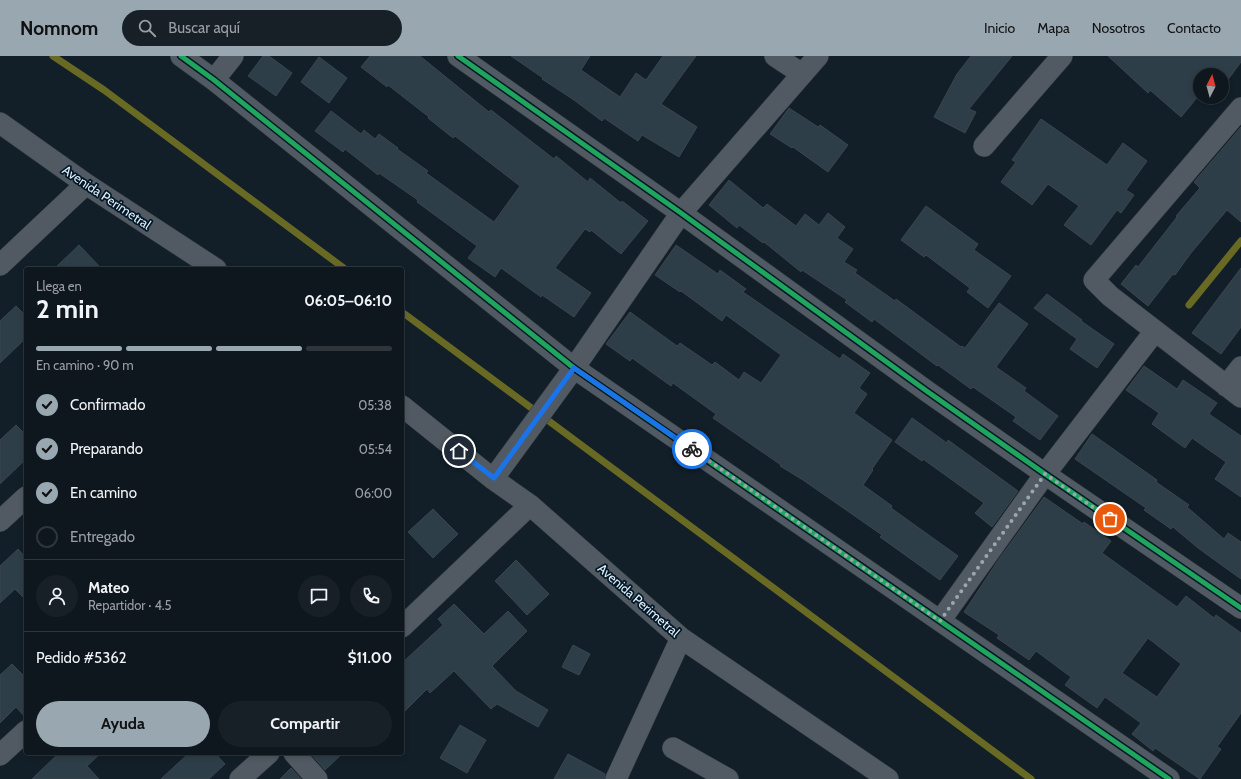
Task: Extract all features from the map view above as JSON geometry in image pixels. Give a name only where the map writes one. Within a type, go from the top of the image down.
[{"type":"street","points":[[181,56],[214,80],[574,368],[1169,779]]},
{"type":"street","points":[[214,80],[233,56]]},
{"type":"street","points":[[458,56],[681,213],[1045,474],[1241,608]]},
{"type":"street","points":[[775,56],[802,74]]},
{"type":"street","points":[[494,478],[512,451],[574,368],[681,213],[818,56]]},
{"type":"street","points":[[984,146],[1062,56]]},
{"type":"street","points":[[1241,108],[1094,280],[1110,296],[1233,392],[1241,367]]},
{"type":"street","name":"Avenida Perimetral","points":[[0,123],[86,184],[213,267]]},
{"type":"street","points":[[0,265],[86,184]]},
{"type":"street","points":[[940,621],[1045,474],[1155,331]]},
{"type":"street","name":"Avenida Perimetral","points":[[404,408],[530,505],[681,638],[888,779]]},
{"type":"street","points":[[0,521],[24,499]]},
{"type":"street","points":[[404,625],[530,505]]},
{"type":"street","points":[[616,779],[681,638]]},
{"type":"street","points":[[0,754],[24,733]]},
{"type":"street","points":[[673,748],[728,779]]},
{"type":"street","points":[[240,779],[267,755]]},
{"type":"street","points":[[296,755],[317,779]]},
{"type":"building","points":[[263,56],[269,56],[292,73],[276,96],[248,76]]},
{"type":"building","points":[[370,56],[420,56],[489,112],[491,110],[554,159],[556,156],[588,182],[590,178],[621,203],[622,201],[648,221],[621,254],[591,230],[590,232],[585,229],[555,268],[591,293],[574,317],[542,295],[541,297],[501,268],[495,277],[468,258],[477,246],[417,202],[418,200],[379,173],[378,175],[345,149],[343,152],[315,131],[331,111],[361,134],[364,130],[375,139],[379,134],[428,171],[426,173],[494,222],[520,186],[455,136],[453,138],[388,85],[387,87],[361,67]]},
{"type":"building","points":[[511,56],[590,56],[581,70],[620,97],[636,73],[646,80],[663,56],[696,56],[661,104],[697,127],[679,157],[642,135],[638,141],[604,118],[602,121]]},
{"type":"building","points":[[971,56],[1012,56],[969,109],[976,112],[965,133],[934,117],[957,74]]},
{"type":"building","points":[[1108,56],[1241,56],[1241,62],[1229,78],[1229,68],[1193,68],[1193,102],[1181,117],[1150,90],[1148,93]]},
{"type":"building","points":[[319,57],[347,78],[329,103],[301,82]]},
{"type":"building","points":[[789,108],[818,127],[820,125],[848,145],[828,172],[793,147],[792,148],[770,134]]},
{"type":"building","points":[[1041,119],[1107,165],[1123,143],[1147,161],[1126,190],[1134,195],[1121,213],[1117,210],[1091,245],[1064,225],[1079,206],[1048,184],[1032,205],[1001,182],[1016,162],[1012,160]]},
{"type":"building","points":[[1241,127],[1241,222],[1227,210],[1148,306],[1121,284],[1136,265],[1138,267],[1177,217],[1176,216],[1200,188],[1194,182]]},
{"type":"building","points":[[729,180],[763,208],[767,204],[796,226],[805,214],[819,225],[828,213],[845,227],[837,238],[853,249],[844,262],[857,270],[855,273],[895,301],[896,299],[961,347],[962,346],[965,348],[999,303],[1028,324],[996,367],[1026,388],[1024,391],[1058,416],[1040,440],[1013,421],[1016,417],[973,387],[971,389],[938,365],[937,366],[874,319],[872,322],[845,302],[847,300],[802,270],[801,272],[764,242],[763,243],[739,225],[737,228],[709,205]]},
{"type":"building","points":[[926,206],[978,244],[974,250],[1011,276],[988,308],[967,292],[970,288],[926,255],[924,257],[901,240]]},
{"type":"building","points":[[79,245],[100,267],[56,267]]},
{"type":"building","points":[[676,245],[718,274],[720,270],[746,289],[743,292],[840,359],[843,354],[870,373],[859,388],[867,394],[854,413],[892,440],[863,485],[892,506],[891,508],[958,556],[940,580],[880,537],[882,535],[803,480],[780,466],[781,465],[713,418],[716,414],[673,383],[671,386],[632,358],[630,361],[606,344],[630,312],[677,346],[680,343],[712,365],[715,362],[739,380],[744,372],[761,383],[781,355],[726,315],[722,321],[681,291],[680,292],[655,275]]},
{"type":"building","points":[[1241,268],[1241,327],[1221,354],[1192,333]]},
{"type":"building","points":[[1047,294],[1082,320],[1081,321],[1114,344],[1097,368],[1070,349],[1077,339],[1034,308]]},
{"type":"building","points":[[16,306],[24,314],[24,340],[0,363],[0,321]]},
{"type":"building","points":[[1144,366],[1177,389],[1183,380],[1217,403],[1209,414],[1241,436],[1241,497],[1215,479],[1226,462],[1192,438],[1185,448],[1152,424],[1159,413],[1126,390]]},
{"type":"building","points":[[912,418],[947,443],[948,440],[1018,491],[992,527],[975,513],[984,503],[923,459],[922,461],[895,442]]},
{"type":"building","points":[[16,425],[24,433],[24,461],[0,484],[0,440]]},
{"type":"building","points":[[1092,434],[1157,480],[1156,482],[1189,505],[1187,507],[1224,539],[1228,533],[1241,542],[1241,579],[1198,548],[1173,527],[1171,529],[1144,510],[1146,508],[1075,459]]},
{"type":"building","points":[[1044,497],[1111,541],[1102,553],[1177,607],[1186,596],[1214,618],[1216,615],[1241,633],[1241,713],[1217,747],[1221,749],[1200,779],[1155,748],[1153,751],[1132,734],[1141,723],[1105,697],[1097,708],[1065,685],[1071,677],[1036,651],[1029,660],[997,638],[999,635],[964,612],[999,559]],"holes":[[[1148,638],[1181,664],[1157,697],[1122,673]]]},
{"type":"building","points":[[433,509],[458,534],[433,558],[408,532]]},
{"type":"building","points":[[18,549],[24,556],[24,598],[15,589],[0,603],[0,566]]},
{"type":"building","points":[[516,560],[549,594],[527,615],[495,581]]},
{"type":"building","points":[[454,604],[484,634],[508,611],[527,631],[492,666],[516,691],[548,710],[538,727],[497,704],[491,709],[454,671],[430,693],[427,689],[404,712],[404,661],[443,625],[438,619]]},
{"type":"building","points":[[573,645],[590,654],[579,675],[562,667]]},
{"type":"building","points":[[12,664],[24,676],[24,716],[16,707],[0,723],[0,675]]},
{"type":"building","points":[[460,725],[486,740],[467,773],[440,758]]},
{"type":"building","points":[[568,754],[605,774],[604,779],[554,779]]},
{"type":"building","points":[[57,755],[99,755],[87,766],[99,779],[32,779]]},
{"type":"building","points":[[187,755],[217,755],[225,764],[209,779],[161,779]]},
{"type":"building","points":[[312,755],[341,755],[325,770]]},
{"type":"building","points":[[291,768],[301,779],[280,779]]},
{"type":"waterway","points":[[53,56],[104,90],[342,267]]},
{"type":"waterway","points":[[1189,305],[1241,241]]},
{"type":"waterway","points":[[404,313],[1031,779]]},
{"type":"cycle path","points":[[181,56],[214,80],[574,368],[1169,779]]},
{"type":"cycle path","points":[[458,56],[681,213],[928,392],[1241,608]]},
{"type":"way so far","points":[[692,449],[940,621],[1045,474],[1110,519]]},
{"type":"route","points":[[459,451],[494,478],[512,451],[574,368],[692,449]]}]
